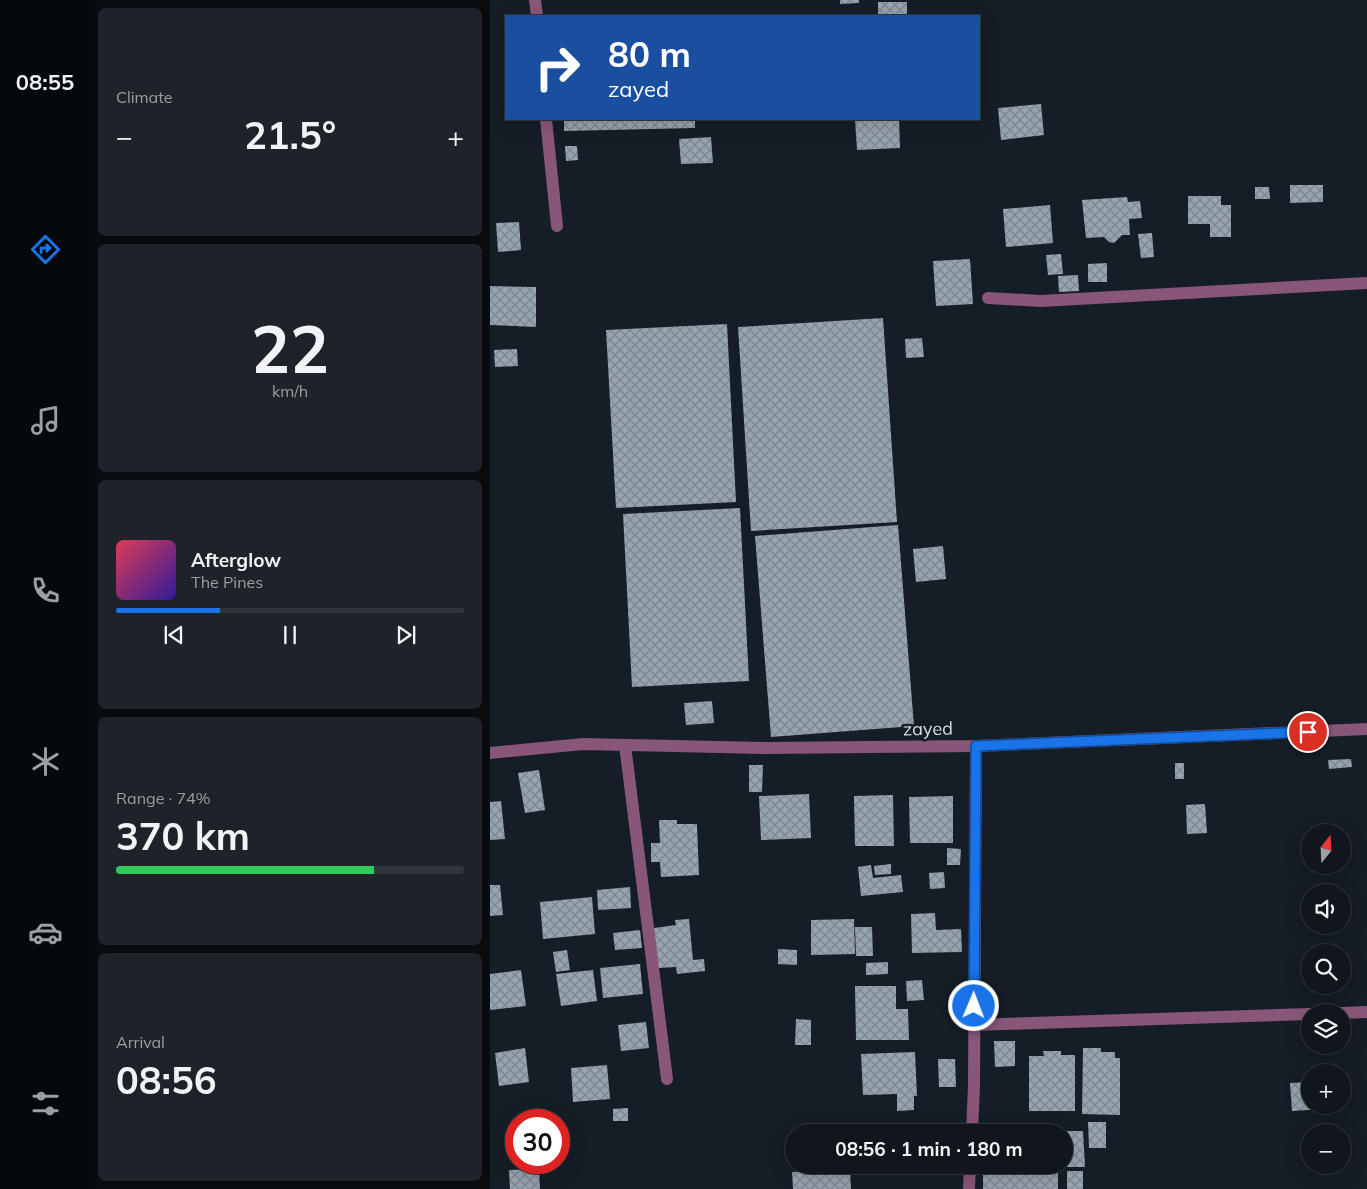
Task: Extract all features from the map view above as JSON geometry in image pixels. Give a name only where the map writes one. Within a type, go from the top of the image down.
[{"type":"street","points":[[535,0],[537,15]]},
{"type":"street","points":[[546,120],[557,226]]},
{"type":"street","points":[[988,298],[1041,301],[1367,283]]},
{"type":"street","name":"zayed","points":[[490,753],[583,744],[764,748],[976,746],[1367,729]]},
{"type":"street","points":[[625,745],[666,1079]]},
{"type":"street","points":[[972,1124],[976,746]]},
{"type":"street","points":[[1351,1013],[1367,1012]]},
{"type":"street","points":[[974,1025],[1301,1014]]},
{"type":"street","points":[[969,1189],[970,1174]]},
{"type":"building","points":[[840,0],[859,0],[859,3],[840,4]]},
{"type":"building","points":[[878,2],[907,2],[907,15],[878,15]]},
{"type":"building","points":[[1041,104],[1044,135],[1001,140],[998,108]]},
{"type":"building","points":[[564,120],[695,120],[695,128],[564,131]]},
{"type":"building","points":[[855,120],[899,120],[900,148],[857,150]]},
{"type":"building","points":[[711,137],[713,163],[681,164],[679,139]]},
{"type":"building","points":[[565,146],[577,146],[578,160],[566,161]]},
{"type":"building","points":[[1290,185],[1323,185],[1323,202],[1290,203]]},
{"type":"building","points":[[1255,187],[1269,187],[1270,199],[1255,199]]},
{"type":"building","points":[[1188,196],[1221,196],[1221,205],[1231,205],[1231,237],[1210,237],[1210,224],[1188,224]]},
{"type":"building","points":[[1127,197],[1128,202],[1140,201],[1142,218],[1129,219],[1130,235],[1122,235],[1114,243],[1109,242],[1104,237],[1086,238],[1082,200]]},
{"type":"building","points":[[1050,205],[1053,243],[1006,247],[1003,209]]},
{"type":"building","points":[[519,222],[521,250],[498,252],[496,223]]},
{"type":"building","points":[[1152,233],[1154,257],[1141,258],[1138,234]]},
{"type":"building","points":[[1061,254],[1063,274],[1048,275],[1046,255]]},
{"type":"building","points":[[970,259],[973,304],[936,306],[933,261]]},
{"type":"building","points":[[1107,263],[1107,282],[1088,282],[1088,264]]},
{"type":"building","points":[[1078,275],[1079,291],[1059,292],[1058,276]]},
{"type":"building","points":[[490,286],[536,287],[536,327],[490,325]]},
{"type":"building","points":[[883,318],[897,522],[751,531],[738,327]]},
{"type":"building","points":[[727,324],[736,502],[616,508],[606,330]]},
{"type":"building","points":[[922,338],[924,357],[906,358],[905,339]]},
{"type":"building","points":[[517,349],[518,366],[495,367],[494,350]]},
{"type":"building","points":[[740,508],[749,681],[632,687],[623,514]]},
{"type":"building","points":[[898,525],[914,726],[771,737],[755,536]]},
{"type":"building","points":[[943,546],[946,579],[916,582],[913,549]]},
{"type":"building","points":[[712,701],[714,723],[686,725],[684,703]]},
{"type":"building","points":[[1351,759],[1352,767],[1329,769],[1328,760]]},
{"type":"building","points":[[1175,763],[1184,763],[1184,779],[1175,779]]},
{"type":"building","points":[[749,765],[763,765],[762,792],[749,792]]},
{"type":"building","points":[[539,770],[545,810],[525,813],[518,773]]},
{"type":"building","points":[[809,794],[811,838],[761,840],[759,796]]},
{"type":"building","points":[[893,795],[894,846],[855,846],[854,796]]},
{"type":"building","points":[[953,796],[953,843],[910,843],[909,797]]},
{"type":"building","points":[[501,801],[505,839],[490,840],[490,802]]},
{"type":"building","points":[[1205,804],[1207,833],[1187,834],[1186,805]]},
{"type":"building","points":[[659,820],[677,820],[677,824],[697,824],[699,875],[661,877],[660,862],[651,862],[651,843],[660,843]]},
{"type":"building","points":[[947,848],[961,849],[960,865],[947,865]]},
{"type":"building","points":[[891,864],[891,874],[875,875],[874,866]]},
{"type":"building","points":[[871,865],[873,878],[901,875],[903,892],[861,896],[858,867]]},
{"type":"building","points":[[944,872],[945,888],[930,889],[929,873]]},
{"type":"building","points":[[490,885],[500,885],[503,915],[490,916]]},
{"type":"building","points":[[630,887],[631,908],[598,910],[597,890]]},
{"type":"building","points":[[592,897],[595,934],[543,939],[540,902]]},
{"type":"building","points":[[935,913],[936,930],[961,929],[962,952],[912,953],[911,914]]},
{"type":"building","points":[[689,919],[693,960],[704,959],[705,971],[677,974],[676,967],[658,968],[654,928],[676,925],[675,920]]},
{"type":"building","points":[[854,919],[855,954],[811,955],[811,920]]},
{"type":"building","points":[[855,927],[872,927],[873,956],[856,956]]},
{"type":"building","points":[[640,930],[642,948],[615,950],[613,933]]},
{"type":"building","points":[[778,949],[797,950],[797,965],[778,964]]},
{"type":"building","points":[[567,950],[570,970],[556,972],[553,952]]},
{"type":"building","points":[[888,962],[888,974],[866,975],[866,963]]},
{"type":"building","points":[[640,964],[643,994],[603,998],[600,968]]},
{"type":"building","points":[[521,970],[526,1006],[490,1010],[490,974]]},
{"type":"building","points":[[593,970],[597,1001],[561,1006],[556,974]]},
{"type":"building","points":[[922,980],[924,1000],[907,1001],[906,981]]},
{"type":"building","points":[[855,986],[896,986],[896,1009],[908,1009],[909,1040],[856,1040]]},
{"type":"building","points":[[796,1019],[811,1020],[811,1045],[795,1045]]},
{"type":"building","points":[[646,1022],[649,1048],[621,1051],[618,1025]]},
{"type":"building","points":[[994,1041],[1015,1041],[1015,1066],[995,1067]]},
{"type":"building","points":[[525,1048],[529,1082],[499,1086],[495,1053]]},
{"type":"building","points":[[1083,1048],[1101,1048],[1101,1052],[1115,1052],[1115,1058],[1120,1058],[1120,1115],[1082,1114]]},
{"type":"building","points":[[1043,1051],[1061,1051],[1061,1055],[1075,1055],[1075,1111],[1029,1111],[1029,1056],[1044,1056]]},
{"type":"building","points":[[915,1052],[917,1096],[914,1096],[914,1110],[897,1111],[897,1094],[863,1095],[861,1054]]},
{"type":"building","points":[[938,1059],[955,1059],[956,1087],[939,1087]]},
{"type":"building","points":[[607,1065],[610,1099],[573,1102],[571,1068]]},
{"type":"building","points":[[1301,1082],[1301,1110],[1292,1111],[1290,1083]]},
{"type":"building","points":[[628,1108],[628,1121],[613,1121],[613,1109]]},
{"type":"building","points":[[1088,1122],[1106,1122],[1106,1148],[1089,1148]]},
{"type":"building","points":[[1073,1131],[1083,1131],[1085,1167],[1073,1167]]},
{"type":"building","points":[[1073,1171],[1083,1171],[1083,1189],[1067,1189],[1067,1174],[1073,1174]]},
{"type":"building","points":[[509,1174],[539,1174],[540,1189],[510,1189]]},
{"type":"building","points":[[792,1174],[850,1174],[851,1189],[793,1189]]},
{"type":"building","points":[[983,1174],[1058,1174],[1058,1189],[983,1189]]},
{"type":"route","points":[[974,1006],[976,746],[1308,732]]}]
